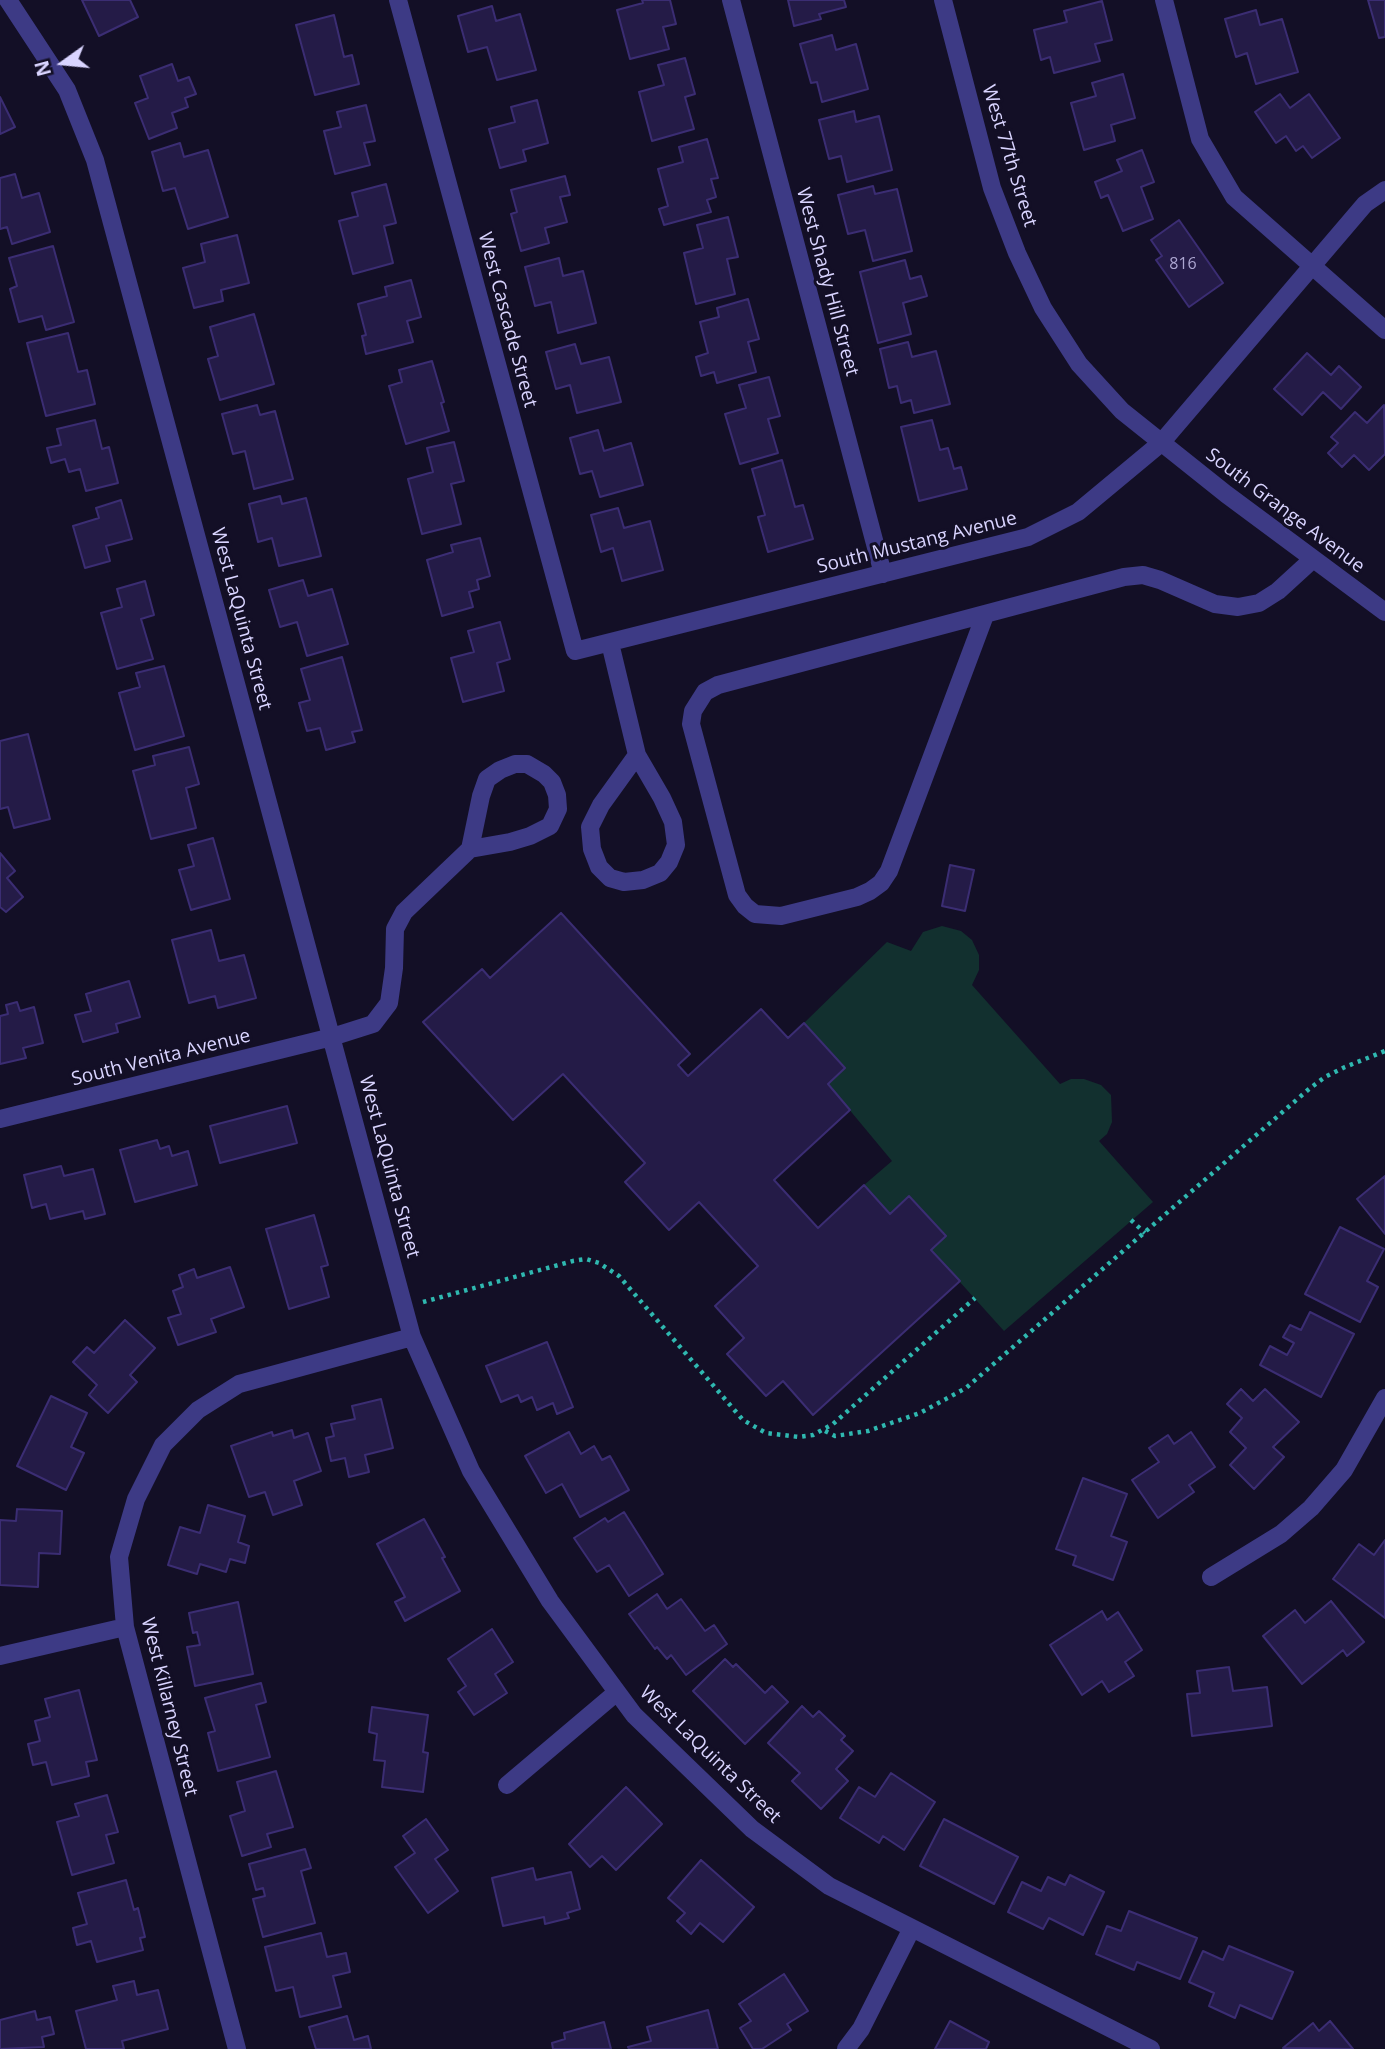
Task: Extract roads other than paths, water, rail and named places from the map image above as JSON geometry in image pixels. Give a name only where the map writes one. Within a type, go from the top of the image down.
[{"type":"street","name":"West LaQuinta Street","points":[[8,0],[67,90],[95,160],[412,1337],[471,1471],[550,1601],[634,1715],[752,1829],[829,1886],[1151,2049]]},
{"type":"street","name":"West Cascade Street","points":[[398,0],[575,652]]},
{"type":"street","name":"West Shady Hill Street","points":[[731,0],[883,574]]},
{"type":"street","name":"West 77th Street","points":[[943,0],[992,188],[1017,253],[1043,308],[1079,364],[1122,411],[1161,443]]},
{"type":"street","points":[[1164,0],[1200,139],[1234,197],[1385,330]]},
{"type":"street","name":"South Mustang Avenue","points":[[575,652],[1028,537],[1078,512],[1161,443],[1365,204],[1385,190]]},
{"type":"street","name":"South Grange Avenue","points":[[1161,443],[1385,612]]},
{"type":"street","points":[[985,615],[889,871],[881,883],[856,897],[781,916],[755,914],[744,906],[737,895],[691,724],[692,711],[705,692],[718,685],[1124,577],[1143,575],[1160,580],[1214,604],[1238,607],[1259,603],[1278,591],[1313,559]]},
{"type":"street","points":[[610,643],[637,755],[662,797],[673,822],[676,845],[669,862],[660,873],[643,880],[624,882],[610,878],[600,867],[592,849],[590,827],[601,805],[637,755]]},
{"type":"street","points":[[527,764],[552,782],[558,809],[550,826],[510,842],[470,849],[487,779],[507,767],[527,764]]},
{"type":"street","name":"South Venita Avenue","points":[[0,1119],[332,1037],[373,1024],[389,1003],[394,968],[395,929],[404,912],[470,849]]},
{"type":"street","name":"West Killarney Street","points":[[237,2049],[125,1626],[118,1557],[135,1499],[163,1445],[198,1410],[239,1384],[412,1337]]},
{"type":"street","points":[[1211,1577],[1281,1534],[1311,1508],[1344,1470],[1385,1398]]},
{"type":"street","points":[[0,1656],[125,1626]]},
{"type":"street","points":[[507,1785],[617,1692]]},
{"type":"street","points":[[846,2049],[861,2029],[912,1928]]}]
